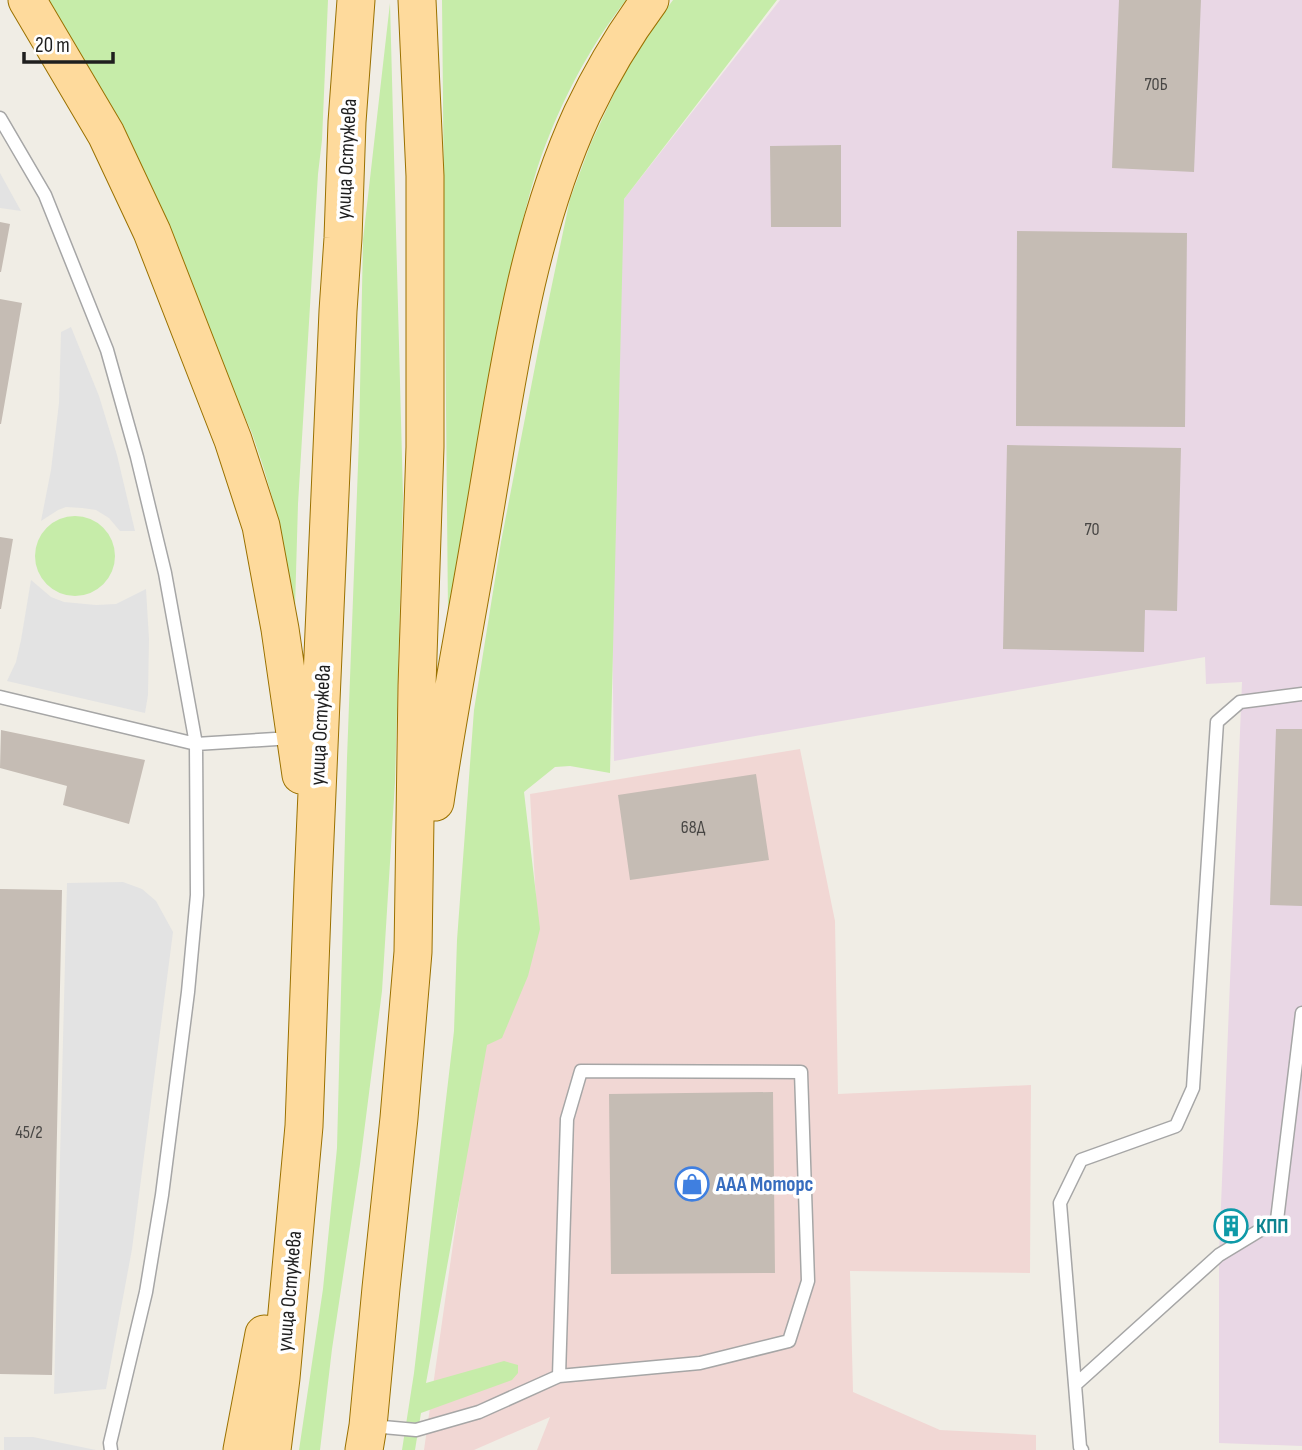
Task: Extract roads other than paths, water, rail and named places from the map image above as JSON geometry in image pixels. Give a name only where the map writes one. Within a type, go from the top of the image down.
[{"type":"main road","points":[[27,0],[106,134],[152,232],[233,440],[261,526],[297,738],[313,884]]},
{"type":"main road","name":"улица Остужева","points":[[272,1450],[304,1126],[347,122],[356,0]]},
{"type":"main road","points":[[413,952],[417,686],[425,447],[425,176],[416,0]]},
{"type":"main road","points":[[366,1438],[413,952],[443,748],[508,374],[538,240],[557,179],[582,115],[624,37],[650,0]]},
{"type":"main road","points":[[242,1450],[304,1126]]},
{"type":"lane","points":[[0,118],[45,195],[107,350],[137,457],[164,573],[196,744],[197,895],[188,992],[162,1195],[148,1280],[110,1443],[111,1450]]},
{"type":"lane","points":[[1082,1450],[1060,1203],[1081,1160],[1176,1126],[1193,1088],[1217,722],[1240,702],[1302,694]]},
{"type":"lane","points":[[0,697],[196,744],[297,738]]},
{"type":"lane","points":[[1075,1385],[1219,1255],[1278,1220],[1302,1013]]},
{"type":"lane","points":[[366,1438],[416,1430],[479,1412],[559,1376],[700,1363],[789,1341],[808,1281],[801,1072],[581,1071],[567,1119],[559,1376]]},
{"type":"place","name":"ААА Моторс","points":[[692,1184]]},
{"type":"place","name":"КПП","points":[[1231,1226]]}]
